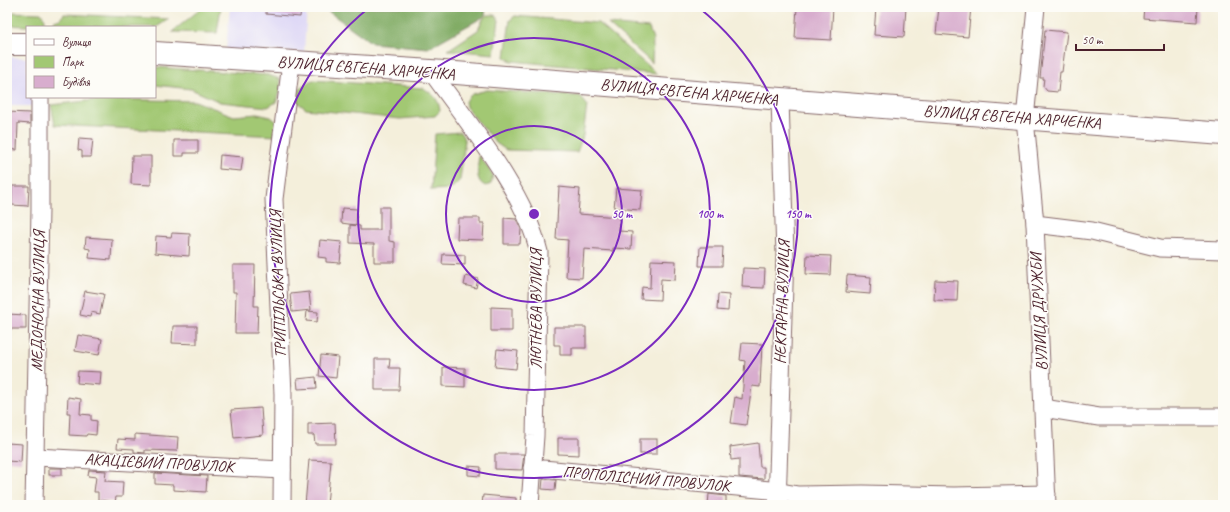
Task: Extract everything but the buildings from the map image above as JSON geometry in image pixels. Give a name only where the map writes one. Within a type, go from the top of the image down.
[{"type":"main road","points":[[7,44],[26,44]]},
{"type":"main road","name":"ВУЛИЦЯ ЄВГЕНА ХАРЧЕНКА","points":[[156,53],[431,71],[780,100],[1223,134]]},
{"type":"street","name":"ВУЛИЦЯ ДРУЖБИ","points":[[1036,7],[1025,119],[1035,224],[1047,499]]},
{"type":"street","name":"ТРИПІЛЬСЬКА ВУЛИЦЯ","points":[[282,505],[283,394],[274,199],[290,63]]},
{"type":"street","name":"ЛЮТНЕВА ВУЛИЦЯ","points":[[431,71],[486,149],[519,202],[534,234],[539,252],[535,436],[530,505]]},
{"type":"street","name":"МЕДОНОСНА ВУЛИЦЯ","points":[[34,505],[36,457],[40,98]]},
{"type":"street","name":"НЕКТАРНА ВУЛИЦЯ","points":[[778,499],[785,254],[780,100]]},
{"type":"street","points":[[1035,224],[1092,232],[1160,248],[1223,250]]},
{"type":"street","points":[[1043,408],[1099,416],[1223,418]]},
{"type":"street","name":"АКАЦІЄВИЙ ПРОВУЛОК","points":[[36,457],[282,470]]},
{"type":"street","name":"ПРОПОЛІСНИЙ ПРОВУЛОК","points":[[532,468],[770,490],[778,499],[798,495],[863,494],[1047,499]]},
{"type":"shaded area","points":[[230,7],[307,7],[304,52],[226,50]]},
{"type":"shaded area","points":[[7,57],[26,58],[26,98],[32,98],[32,106],[7,106]]},
{"type":"green space","points":[[203,7],[221,7],[217,33],[172,32]]},
{"type":"green space","points":[[322,7],[486,7],[485,16],[428,48],[372,43]]},
{"type":"green space","points":[[7,12],[41,13],[45,19],[44,26],[7,25]]},
{"type":"green space","points":[[64,14],[169,19],[156,27],[156,26],[54,26],[54,21],[60,19]]},
{"type":"green space","points":[[488,15],[495,15],[499,20],[494,54],[448,50],[478,30],[483,19]]},
{"type":"green space","points":[[515,16],[598,23],[657,74],[511,61],[505,57],[510,20]]},
{"type":"green space","points":[[608,24],[649,28],[653,40],[652,63]]},
{"type":"green space","points":[[156,67],[268,75],[280,79],[281,90],[276,102],[268,107],[220,102],[191,89],[156,85]]},
{"type":"green space","points":[[313,80],[423,88],[434,97],[438,103],[440,111],[435,116],[400,119],[306,109],[296,101],[299,91],[303,86]]},
{"type":"green space","points":[[487,90],[580,96],[587,105],[583,136],[577,152],[506,150],[496,143],[466,107],[465,101],[472,94]]},
{"type":"green space","points":[[103,99],[195,101],[234,116],[257,114],[271,117],[278,123],[277,136],[55,125],[51,105]]},
{"type":"green space","points":[[460,132],[465,140],[460,180],[451,189],[431,190],[435,134]]},
{"type":"green space","points":[[479,155],[493,175],[491,184],[486,186],[482,184],[478,177]]}]
